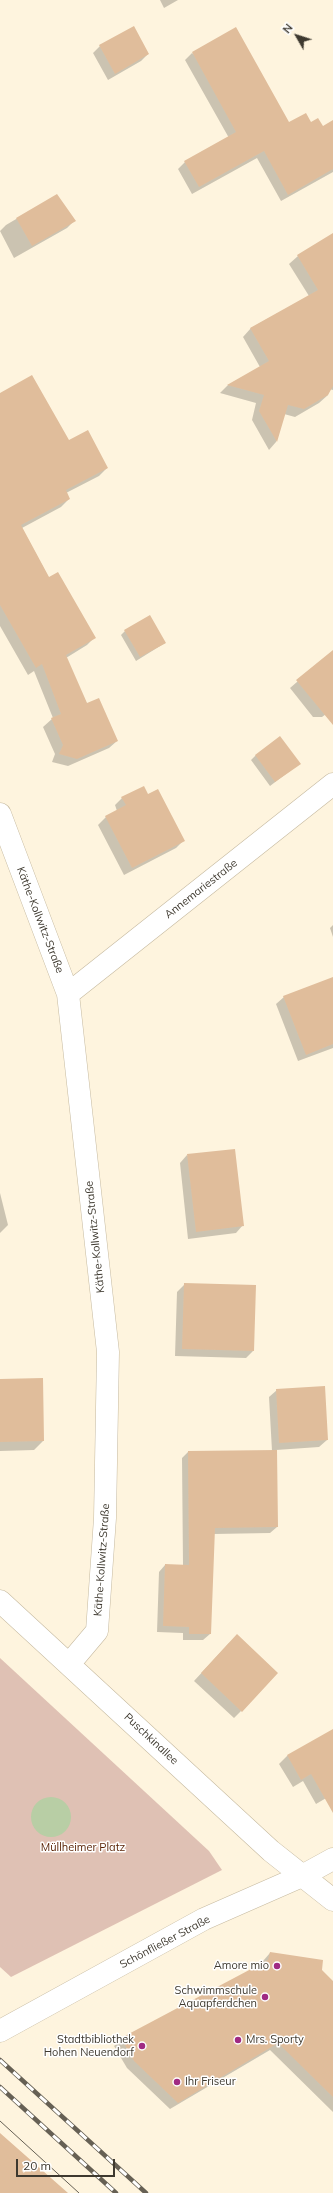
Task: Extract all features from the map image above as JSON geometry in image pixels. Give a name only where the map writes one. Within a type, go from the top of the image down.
[{"type":"street","name":"Annemariestraße","points":[[68,994],[333,784]]},
{"type":"street","name":"Käthe-Kollwitz-Straße","points":[[0,814],[68,994],[108,1352],[105,1518],[97,1631],[70,1663]]},
{"type":"street","name":"Puschkinallee","points":[[0,1601],[70,1663],[271,1851],[333,1900]]},
{"type":"street","name":"Schönfließer Straße","points":[[0,2031],[204,1920],[302,1876],[333,1859]]},
{"type":"green space","name":"Müllheimer Platz","points":[[0,1658],[209,1851],[222,1870],[11,1977],[0,1967]]},
{"type":"shaded area","points":[[47,1797],[55,1797],[62,1800],[68,1806],[71,1817],[68,1828],[62,1834],[55,1837],[47,1837],[40,1834],[34,1828],[31,1821],[31,1813],[34,1806],[40,1800]]},
{"type":"building","points":[[134,26],[149,54],[115,74],[99,45]]},
{"type":"building","points":[[236,27],[289,122],[306,113],[311,122],[318,118],[323,126],[333,120],[333,169],[288,195],[264,151],[199,187],[184,161],[236,132],[192,52]]},
{"type":"building","points":[[57,194],[76,221],[32,246],[16,218]]},
{"type":"building","points":[[333,233],[333,386],[328,395],[304,409],[288,405],[277,442],[259,411],[264,395],[227,385],[269,361],[250,328],[318,290],[297,255]]},
{"type":"building","points":[[32,375],[69,440],[88,430],[108,468],[66,490],[70,499],[21,525],[49,577],[58,572],[96,638],[66,655],[87,703],[99,698],[118,741],[77,759],[59,754],[63,745],[51,718],[61,714],[42,664],[36,668],[0,605],[0,393]]},
{"type":"building","points":[[150,615],[166,643],[140,657],[124,630]]},
{"type":"building","points":[[333,650],[333,725],[296,680]]},
{"type":"building","points":[[280,736],[301,764],[275,782],[255,755]]},
{"type":"building","points":[[144,786],[148,794],[158,789],[185,841],[132,868],[105,816],[126,805],[121,797]]},
{"type":"building","points":[[333,977],[333,1044],[306,1055],[283,996]]},
{"type":"building","points":[[235,1149],[244,1226],[196,1232],[187,1154]]},
{"type":"building","points":[[184,1283],[256,1285],[254,1351],[182,1349]]},
{"type":"building","points":[[43,1378],[44,1441],[0,1442],[0,1379]]},
{"type":"building","points":[[325,1386],[328,1440],[279,1443],[276,1389]]},
{"type":"building","points":[[277,1450],[278,1527],[215,1528],[211,1634],[189,1634],[189,1627],[163,1626],[165,1564],[189,1565],[188,1451]]},
{"type":"building","points":[[237,1634],[278,1673],[242,1712],[201,1673]]},
{"type":"building","points":[[333,1729],[333,1813],[311,1774],[301,1780],[287,1755]]},
{"type":"building","points":[[270,1952],[323,1960],[322,1970],[333,1981],[333,2097],[278,2043],[178,2103],[134,2061],[121,2038],[268,1960]]},
{"type":"building","points":[[0,2133],[68,2193],[0,2193]]},
{"type":"tram line","points":[[0,2121],[79,2193]]},
{"type":"railway","points":[[0,2060],[146,2193]]},
{"type":"railway","points":[[0,2087],[116,2193]]},
{"type":"place","name":"Amore mio","points":[[277,1966]]},
{"type":"place","name":"Schwimmschule Aquapferdchen","points":[[265,1997]]},
{"type":"place","name":"Mrs. Sporty","points":[[238,2040]]},
{"type":"place","name":"Stadtbibliothek Hohen Neuendorf","points":[[142,2046]]},
{"type":"place","name":"Ihr Friseur","points":[[177,2082]]}]
